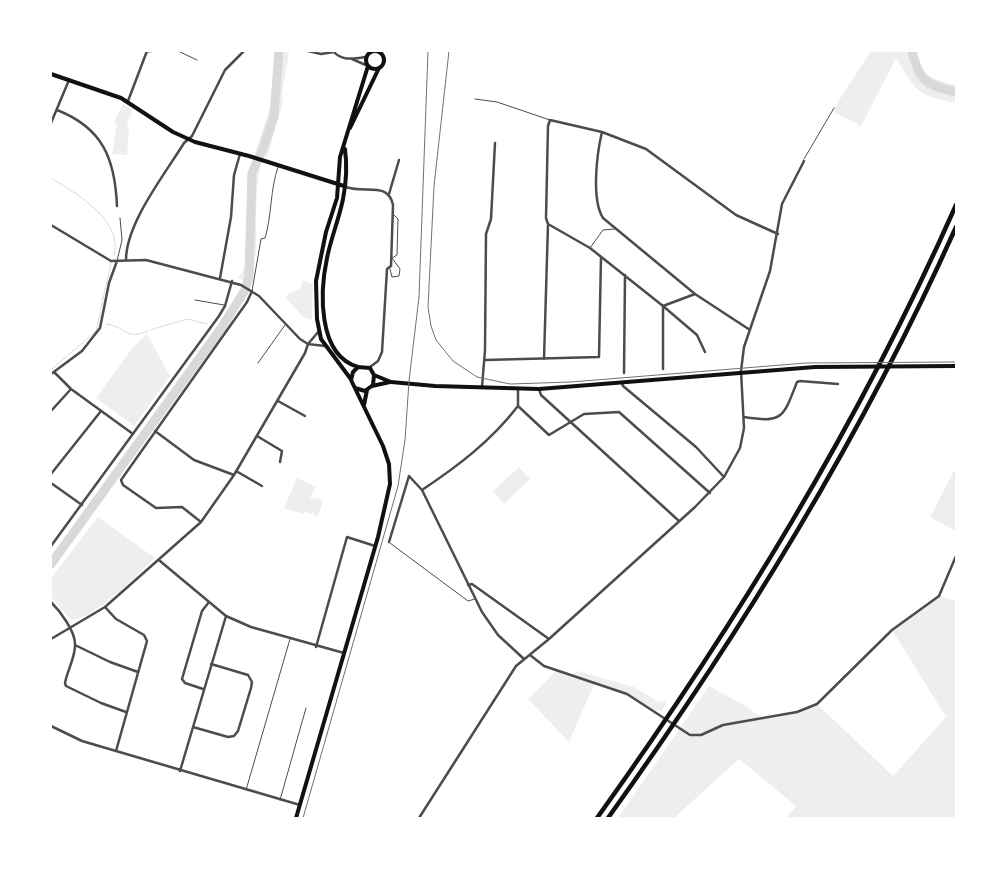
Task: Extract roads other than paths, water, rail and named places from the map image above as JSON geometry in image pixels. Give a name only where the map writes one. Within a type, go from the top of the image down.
[{"type":"highway","points":[[597,818],[719,642],[804,504],[883,358],[956,205]]},
{"type":"highway","points":[[608,818],[710,671],[806,517],[887,371],[956,227]]},
{"type":"main road","points":[[296,818],[375,546],[388,494],[390,472],[383,446],[350,378],[325,346],[319,330],[316,281],[326,232],[337,198],[339,165],[348,130],[368,66],[369,54],[379,52],[383,61],[348,130]]},
{"type":"main road","points":[[368,66],[375,69],[379,68]]},
{"type":"main road","points":[[51,74],[103,90],[128,101],[188,139],[344,186]]},
{"type":"main road","points":[[344,146],[346,158],[343,199],[326,259],[324,318],[332,345],[344,360],[358,367],[368,368],[374,375],[391,382]]},
{"type":"main road","points":[[364,405],[368,390],[372,386],[391,382],[435,386],[539,389],[741,375],[816,367],[956,366]]},
{"type":"main road","points":[[350,378],[352,372],[358,367]]},
{"type":"main road","points":[[372,386],[374,375]]},
{"type":"main road","points":[[355,388],[368,390]]},
{"type":"street","points":[[126,260],[129,243],[141,214],[188,139],[192,136],[225,70],[244,51]]},
{"type":"street","points":[[308,51],[321,54],[334,52],[340,58],[352,59],[368,66]]},
{"type":"street","points":[[128,101],[147,52]]},
{"type":"street","points":[[352,59],[369,54]]},
{"type":"street","points":[[51,123],[69,79]]},
{"type":"street","points":[[56,110],[84,122],[100,141],[112,168],[117,206]]},
{"type":"street","points":[[544,359],[548,224],[546,218],[548,126],[550,120],[602,132],[646,148],[736,215],[778,234]]},
{"type":"street","points":[[602,132],[597,177],[597,205],[603,218],[695,294],[750,330]]},
{"type":"street","points":[[482,387],[486,234],[491,219],[494,143]]},
{"type":"street","points":[[220,278],[231,217],[234,175],[240,154]]},
{"type":"street","points":[[368,368],[381,355],[387,269],[392,266],[393,214],[389,194],[399,160]]},
{"type":"street","points":[[419,818],[508,676],[524,659],[549,639],[679,522],[724,477],[740,448],[744,417],[741,375],[744,347],[766,285],[778,234],[782,204],[804,161]]},
{"type":"street","points":[[344,186],[357,190],[382,190],[389,194]]},
{"type":"street","points":[[548,224],[590,248],[663,306],[697,335],[704,352]]},
{"type":"street","points":[[51,225],[104,258],[117,261],[146,260],[241,285],[251,290],[285,325],[308,344],[325,346]]},
{"type":"street","points":[[484,360],[599,357],[601,257]]},
{"type":"street","points":[[117,261],[109,283],[100,328],[82,351],[53,373],[71,389],[133,434]]},
{"type":"street","points":[[624,373],[625,275]]},
{"type":"street","points":[[51,546],[225,306],[232,282]]},
{"type":"street","points":[[201,522],[182,507],[156,508],[121,483],[155,431],[247,302],[251,290]]},
{"type":"street","points":[[663,306],[695,294]]},
{"type":"street","points":[[663,306],[663,369]]},
{"type":"street","points":[[51,639],[105,607],[201,522],[234,475],[278,401],[308,344],[319,330]]},
{"type":"street","points":[[744,417],[766,420],[778,418],[786,409],[797,382],[838,384]]},
{"type":"street","points":[[622,383],[696,447],[724,477]]},
{"type":"street","points":[[51,412],[71,389]]},
{"type":"street","points":[[422,490],[451,471],[480,448],[518,406],[518,389]]},
{"type":"street","points":[[539,389],[541,395],[568,422],[679,522]]},
{"type":"street","points":[[278,401],[305,416]]},
{"type":"street","points":[[518,406],[549,435],[584,414],[619,412],[710,493]]},
{"type":"street","points":[[51,474],[101,411]]},
{"type":"street","points":[[155,431],[194,460],[234,475]]},
{"type":"street","points":[[257,436],[282,451],[280,462]]},
{"type":"street","points":[[236,471],[262,486]]},
{"type":"street","points":[[389,542],[409,476],[422,490],[468,585],[498,635],[524,659]]},
{"type":"street","points":[[51,483],[82,505]]},
{"type":"street","points":[[316,646],[347,537],[375,546]]},
{"type":"street","points":[[530,655],[544,666],[627,694],[686,733],[695,736],[701,735],[723,726],[786,714],[817,704],[891,630],[938,596],[956,556]]},
{"type":"street","points":[[160,560],[226,616],[251,627],[344,652]]},
{"type":"street","points":[[468,585],[472,584],[549,639]]},
{"type":"street","points":[[51,602],[69,629],[76,644],[110,662],[139,672]]},
{"type":"street","points":[[204,689],[185,683],[182,679],[202,611],[209,602]]},
{"type":"street","points":[[105,607],[116,619],[144,635],[147,641],[116,751]]},
{"type":"street","points":[[180,771],[226,616]]},
{"type":"street","points":[[76,644],[67,670],[66,686],[101,703],[127,712]]},
{"type":"street","points":[[193,727],[228,737],[234,736],[238,731],[251,688],[252,682],[248,675],[211,664]]},
{"type":"street","points":[[51,726],[82,741],[300,806]]},
{"type":"lane","points":[[147,52],[159,51]]},
{"type":"lane","points":[[178,51],[197,60]]},
{"type":"lane","points":[[475,98],[497,102],[550,120]]},
{"type":"lane","points":[[804,161],[834,108]]},
{"type":"lane","points":[[251,290],[261,239],[266,238],[268,230],[274,181],[278,167]]},
{"type":"lane","points":[[392,266],[390,275],[398,277],[400,269],[392,258],[397,254],[398,219],[393,214]]},
{"type":"lane","points":[[117,261],[122,240],[120,218]]},
{"type":"lane","points":[[590,248],[603,230],[616,229]]},
{"type":"lane","points":[[195,300],[225,306]]},
{"type":"lane","points":[[258,363],[285,325]]},
{"type":"lane","points":[[389,542],[468,601],[475,598]]},
{"type":"lane","points":[[246,790],[290,638]]},
{"type":"lane","points":[[280,800],[306,708]]},
{"type":"waterway","points":[[51,564],[222,327],[245,290],[249,276],[252,173],[274,116],[279,51]]},
{"type":"waterway","points":[[912,51],[918,70],[926,80],[938,87],[956,92]]},
{"type":"waterway","points":[[51,178],[96,209],[112,231],[115,243],[114,255]]},
{"type":"waterway","points":[[51,370],[96,331],[111,263]]},
{"type":"waterway","points":[[150,330],[187,319],[207,324]]},
{"type":"waterway","points":[[106,324],[118,327],[130,334],[140,334],[148,331]]},
{"type":"railway","points":[[303,818],[398,486],[405,440],[409,381],[419,297],[428,51]]},
{"type":"railway","points":[[449,51],[434,186],[428,307],[431,326],[436,340],[453,361],[477,377],[510,384],[571,382],[806,363],[956,362]]}]
